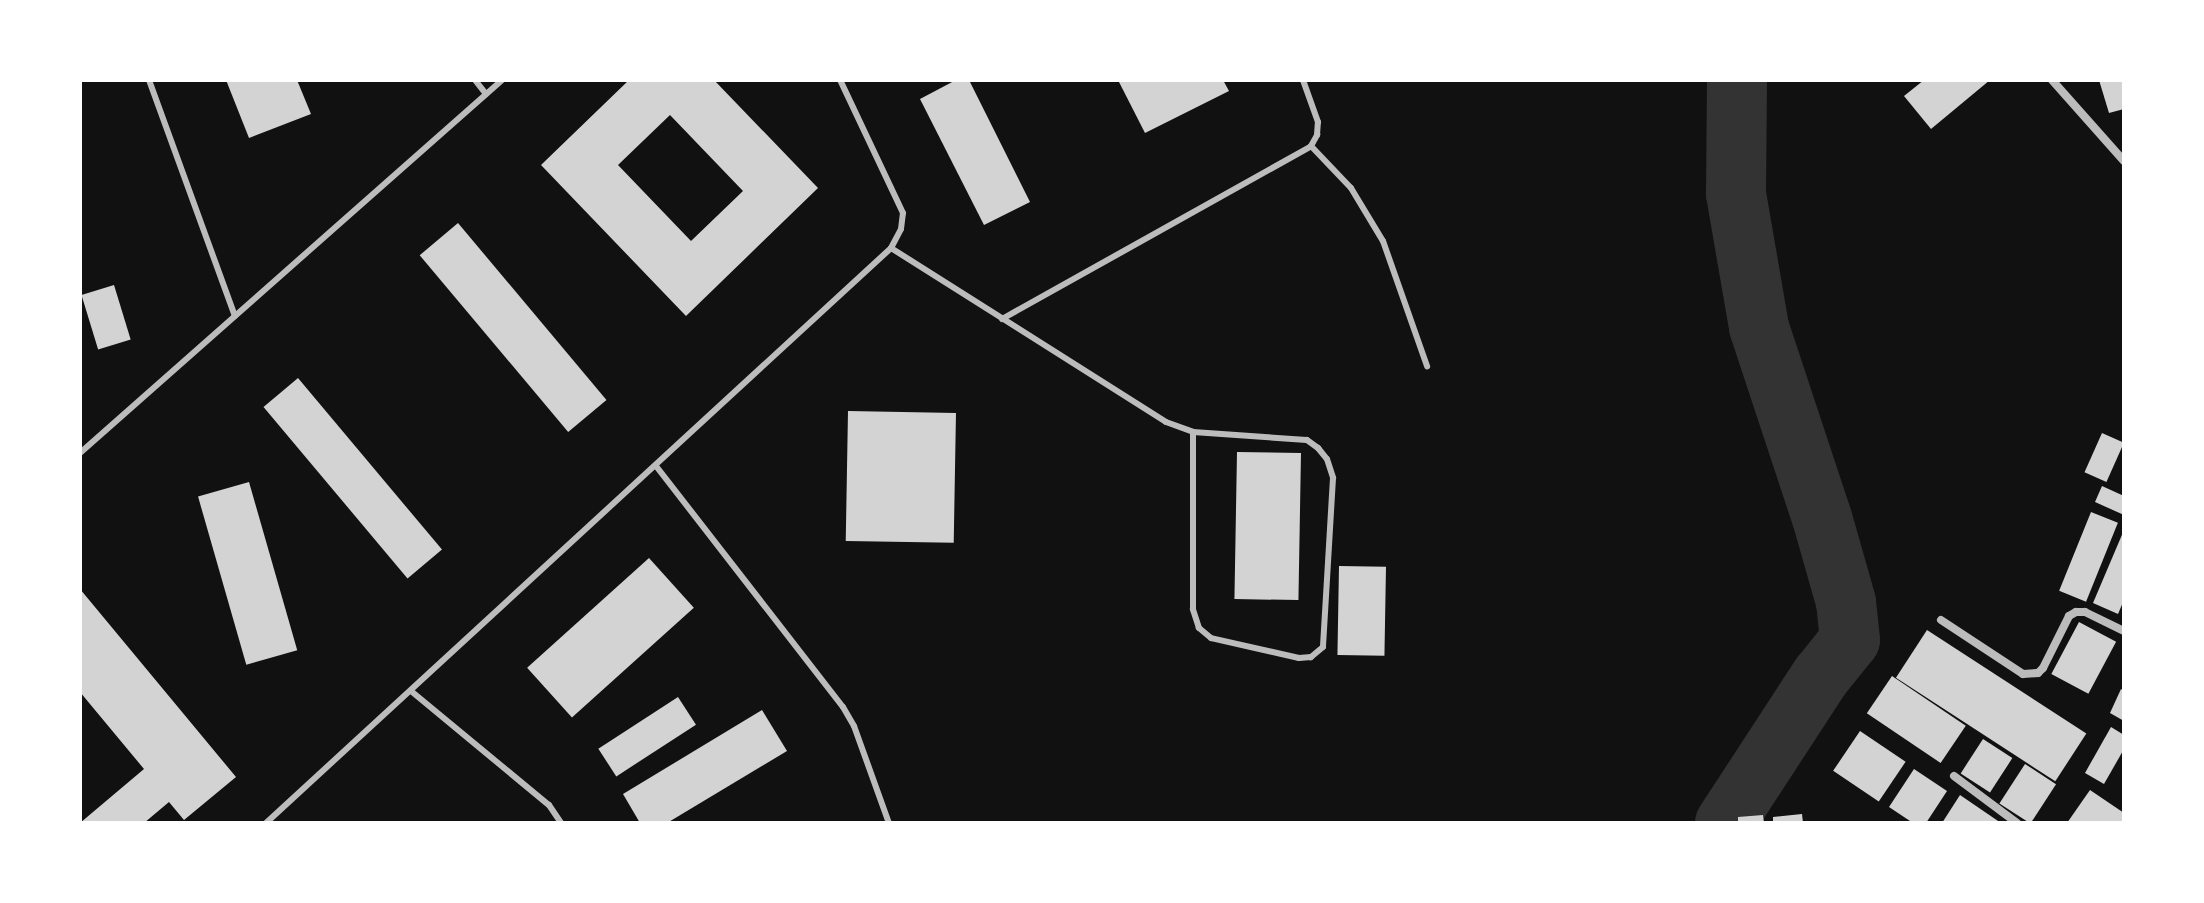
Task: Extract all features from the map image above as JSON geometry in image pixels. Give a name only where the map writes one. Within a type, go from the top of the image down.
[{"type":"street","points":[[2052,80],[2124,161]]},
{"type":"street","points":[[1941,620],[2023,674],[2038,673],[2043,668],[2069,616],[2076,612],[2085,612],[2124,631]]},
{"type":"street","points":[[1954,776],[2017,823]]},
{"type":"lane","points":[[149,80],[235,316]]},
{"type":"lane","points":[[475,80],[486,94]]},
{"type":"lane","points":[[80,453],[502,80]]},
{"type":"lane","points":[[266,823],[891,248],[901,229],[903,213],[840,80]]},
{"type":"lane","points":[[1002,319],[1311,146],[1317,135],[1318,122],[1303,80]]},
{"type":"lane","points":[[1311,146],[1351,188],[1383,241],[1427,366]]},
{"type":"lane","points":[[891,248],[1166,422],[1193,432],[1307,440],[1327,459],[1333,478],[1323,647],[1311,657],[1299,658],[1211,638],[1199,628],[1193,609],[1193,432]]},
{"type":"lane","points":[[656,466],[843,707],[854,726],[889,823]]},
{"type":"lane","points":[[411,691],[549,805],[561,823]]},
{"type":"building","points":[[226,80],[297,80],[311,114],[249,138]]},
{"type":"building","points":[[629,80],[714,80],[818,188],[686,316],[541,165]],"holes":[[[670,115],[743,191],[691,241],[618,165]]]},
{"type":"building","points":[[956,80],[969,80],[1030,202],[984,225],[920,99]]},
{"type":"building","points":[[1118,80],[1223,80],[1229,91],[1145,133]]},
{"type":"building","points":[[1924,80],[1990,80],[1931,129],[1904,96]]},
{"type":"building","points":[[2099,80],[2124,80],[2124,109],[2109,113]]},
{"type":"building","points":[[458,223],[606,400],[568,432],[420,255]]},
{"type":"building","points":[[114,285],[131,340],[98,349],[81,295]]},
{"type":"building","points":[[298,378],[442,550],[408,579],[264,407]]},
{"type":"building","points":[[848,411],[956,413],[954,543],[846,541]]},
{"type":"building","points":[[2102,433],[2124,443],[2106,482],[2085,472]]},
{"type":"building","points":[[1237,452],[1301,453],[1298,600],[1234,599]]},
{"type":"building","points":[[249,482],[297,650],[246,665],[198,497]]},
{"type":"building","points":[[2102,486],[2124,496],[2124,515],[2095,502]]},
{"type":"building","points":[[2091,512],[2118,523],[2086,602],[2059,591]]},
{"type":"building","points":[[2124,530],[2124,600],[2118,614],[2093,603]]},
{"type":"building","points":[[649,558],[694,608],[572,718],[527,668]]},
{"type":"building","points":[[1339,566],[1386,567],[1384,656],[1337,655]]},
{"type":"building","points":[[80,589],[236,777],[184,820],[169,802],[144,823],[80,823],[144,769],[80,692]]},
{"type":"building","points":[[2079,622],[2116,642],[2088,694],[2051,674]]},
{"type":"building","points":[[1927,630],[2086,733],[2055,781],[1896,678]]},
{"type":"building","points":[[1892,676],[1966,726],[1941,763],[1867,713]]},
{"type":"building","points":[[2121,689],[2124,691],[2124,721],[2110,713]]},
{"type":"building","points":[[678,697],[696,725],[616,776],[598,749]]},
{"type":"building","points":[[762,710],[787,751],[667,823],[640,823],[623,794]]},
{"type":"building","points":[[2111,727],[2124,735],[2124,749],[2104,784],[2085,773]]},
{"type":"building","points":[[1860,731],[1906,762],[1879,802],[1833,771]]},
{"type":"building","points":[[1983,739],[2012,758],[1990,792],[1961,773]]},
{"type":"building","points":[[2025,764],[2056,784],[2031,823],[1999,803]]},
{"type":"building","points":[[1914,769],[1947,791],[1926,823],[1913,823],[1889,807]]},
{"type":"building","points":[[2090,790],[2124,813],[2124,823],[2067,823]]},
{"type":"building","points":[[1960,795],[2001,823],[1942,823]]},
{"type":"building","points":[[1802,814],[1803,823],[1773,823],[1773,817]]},
{"type":"building","points":[[1763,815],[1764,823],[1738,823],[1738,817]]},
{"type":"waterway","points":[[1725,823],[1821,676],[1850,640],[1846,602],[1822,518],[1759,327],[1736,194],[1737,80]]}]
